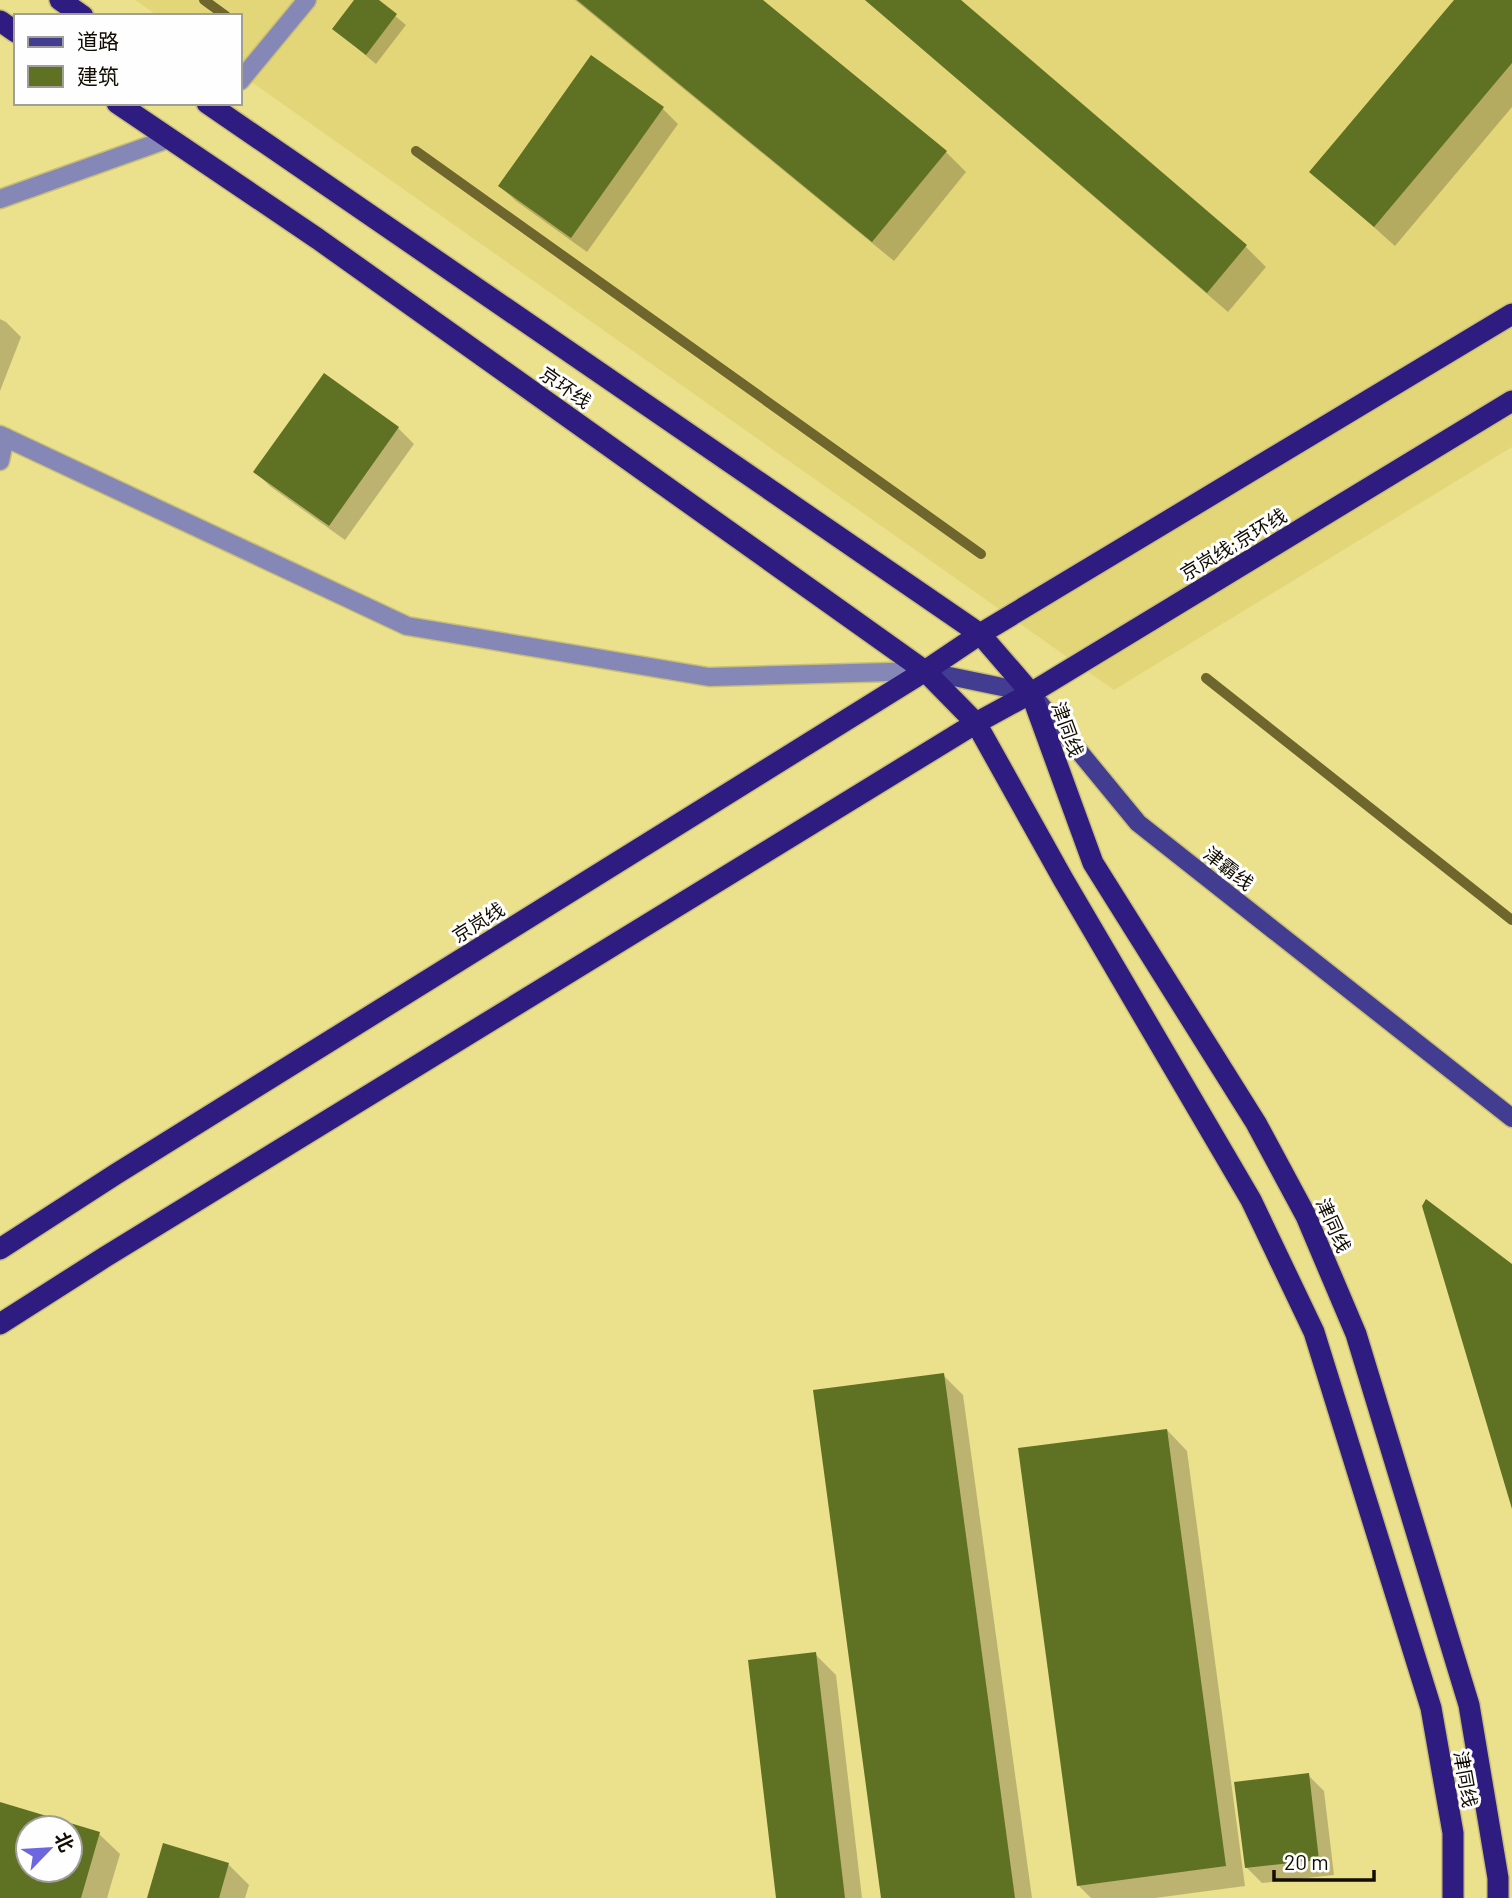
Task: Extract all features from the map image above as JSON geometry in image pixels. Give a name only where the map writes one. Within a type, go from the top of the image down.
[{"type":"highway","points":[[60,0],[79,14]]},
{"type":"highway","name":"京环线","points":[[120,105],[318,239],[925,671],[976,723]]},
{"type":"highway","name":"京环线","points":[[215,105],[980,634]]},
{"type":"highway","points":[[980,634],[1512,313]]},
{"type":"highway","name":"京岚线;京环线","points":[[976,723],[1031,693],[1512,401]]},
{"type":"highway","name":"京岚线","points":[[0,1250],[127,1167],[925,671],[980,634]]},
{"type":"highway","name":"津同线","points":[[980,634],[1031,693],[1093,863],[1256,1123],[1306,1216],[1356,1334],[1469,1705],[1498,1878],[1498,1898]]},
{"type":"highway","points":[[0,1324],[976,723]]},
{"type":"highway","name":"津同线","points":[[976,723],[1063,879],[1251,1200],[1314,1332],[1431,1709],[1453,1833],[1453,1898]]},
{"type":"main road","points":[[925,671],[1031,693]]},
{"type":"main road","name":"津霸线","points":[[1031,693],[1138,823],[1512,1118]]},
{"type":"street","points":[[242,79],[307,0]]},
{"type":"street","points":[[0,199],[168,139]]},
{"type":"street","points":[[0,461],[3,436],[407,626],[709,677],[925,671]]},
{"type":"shaded area","points":[[135,0],[1512,0],[1512,447],[1114,690],[242,75],[242,14],[155,14]]},
{"type":"building","points":[[354,0],[379,0],[397,14],[366,55],[332,29]]},
{"type":"building","points":[[577,0],[763,0],[947,151],[872,242]]},
{"type":"building","points":[[865,0],[961,0],[1247,245],[1207,293]]},
{"type":"building","points":[[1454,0],[1512,0],[1512,63],[1374,227],[1309,172]]},
{"type":"building","points":[[591,55],[664,107],[571,238],[498,186]]},
{"type":"building","points":[[324,373],[399,427],[329,526],[253,472]]},
{"type":"building","points":[[1426,1199],[1512,1264],[1512,1509],[1422,1206]]},
{"type":"building","points":[[944,1373],[1015,1898],[881,1898],[813,1390]]},
{"type":"building","points":[[1167,1429],[1226,1866],[1077,1886],[1018,1448]]},
{"type":"building","points":[[816,1652],[845,1898],[776,1898],[748,1660]]},
{"type":"building","points":[[1309,1773],[1319,1860],[1245,1868],[1234,1782]]},
{"type":"building","points":[[0,1802],[40,1814],[14,1814],[14,1884],[84,1884],[84,1827],[100,1832],[81,1898],[0,1898]]},
{"type":"building","points":[[163,1843],[229,1863],[219,1898],[147,1898]]},
{"type":"waterway","points":[[204,0],[223,14]]},
{"type":"waterway","points":[[416,151],[981,554]]},
{"type":"waterway","points":[[1206,678],[1512,920]]}]
